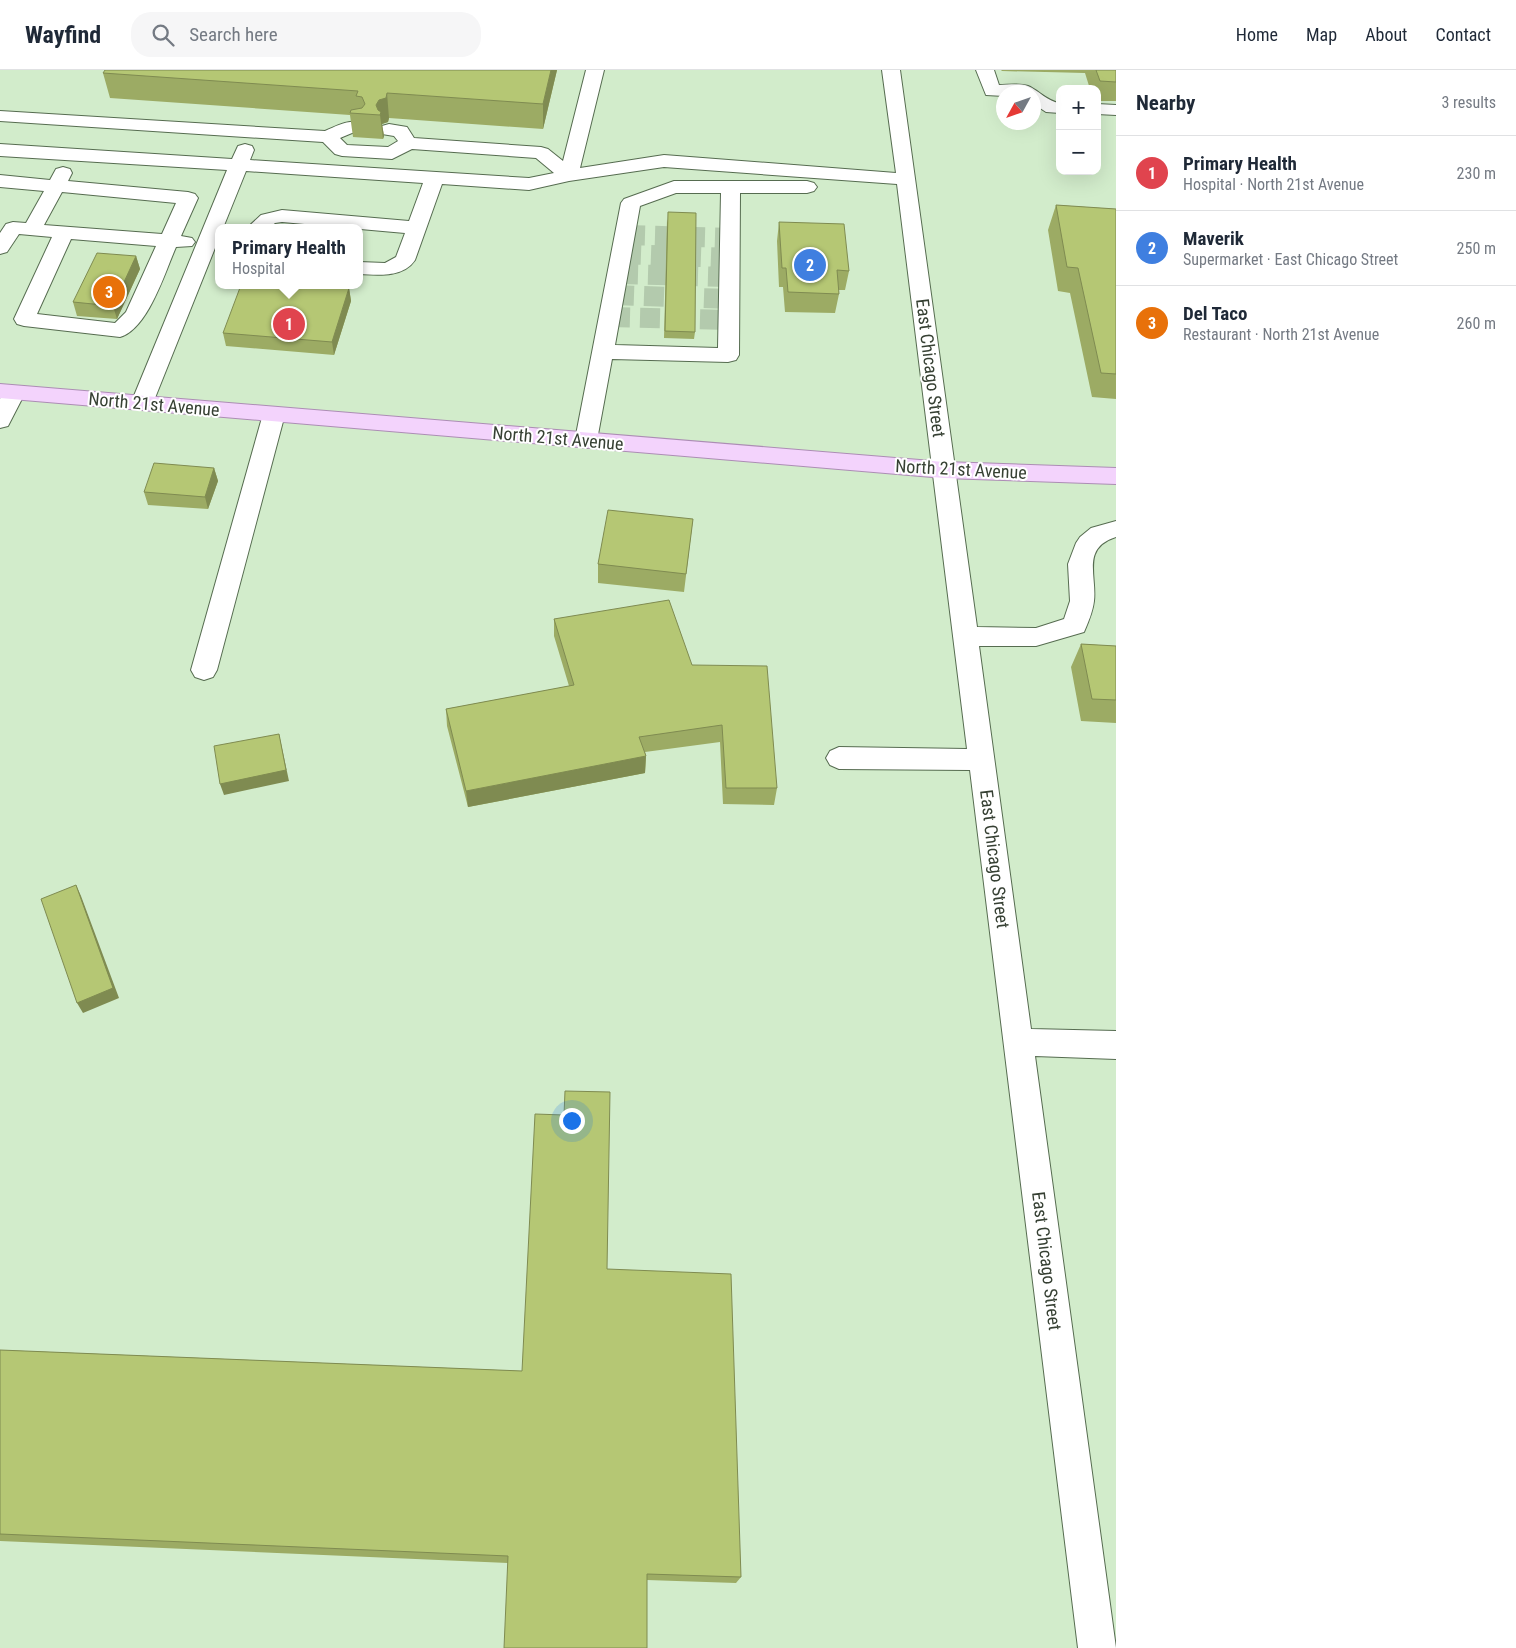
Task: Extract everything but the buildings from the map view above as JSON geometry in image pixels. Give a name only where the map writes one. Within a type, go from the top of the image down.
[{"type":"main road","name":"North 21st Avenue","points":[[7,392],[944,470],[1116,476]]},
{"type":"street","points":[[569,175],[595,70]]},
{"type":"street","name":"East Chicago Street","points":[[890,70],[966,636],[1097,1648]]},
{"type":"street","points":[[985,70],[992,91],[996,91]]},
{"type":"street","points":[[1041,101],[1052,108],[1056,108]]},
{"type":"street","points":[[1101,109],[1116,110]]},
{"type":"street","points":[[0,116],[251,134],[328,137],[348,127],[357,127]]},
{"type":"street","points":[[389,130],[400,130],[408,143]]},
{"type":"street","points":[[218,224],[251,134]]},
{"type":"street","points":[[328,137],[342,150],[392,153],[408,143],[542,153],[569,175]]},
{"type":"street","points":[[0,150],[529,184],[569,175],[664,160],[906,179]]},
{"type":"street","points":[[32,230],[57,187],[71,155]]},
{"type":"street","points":[[586,440],[631,202],[674,186],[803,188],[857,175]]},
{"type":"street","points":[[363,268],[389,269],[405,260],[434,179]]},
{"type":"street","points":[[0,181],[188,198],[134,315],[120,330],[24,319],[64,232]]},
{"type":"street","points":[[603,352],[728,355],[731,187]]},
{"type":"street","points":[[262,224],[268,219],[282,216],[417,228]]},
{"type":"street","points":[[0,248],[12,228],[169,241],[208,254]]},
{"type":"street","points":[[142,403],[208,254],[215,233]]},
{"type":"street","points":[[0,421],[7,392]]},
{"type":"street","points":[[204,670],[274,414]]},
{"type":"street","points":[[966,636],[1036,637],[1075,625],[1082,601],[1080,564],[1088,542],[1098,534],[1116,529]]},
{"type":"street","points":[[839,758],[982,760]]},
{"type":"street","points":[[1019,1042],[1116,1045]]},
{"type":"tunnel","points":[[625,235],[730,238]]},
{"type":"tunnel","points":[[621,254],[730,258]]},
{"type":"tunnel","points":[[618,274],[729,277]]},
{"type":"tunnel","points":[[614,295],[729,299]]},
{"type":"tunnel","points":[[610,317],[729,320]]},
{"type":"place","name":"Maverik","points":[[810,265]]},
{"type":"place","name":"Del Taco","points":[[109,292]]},
{"type":"place","name":"Primary Health","points":[[289,324]]}]
